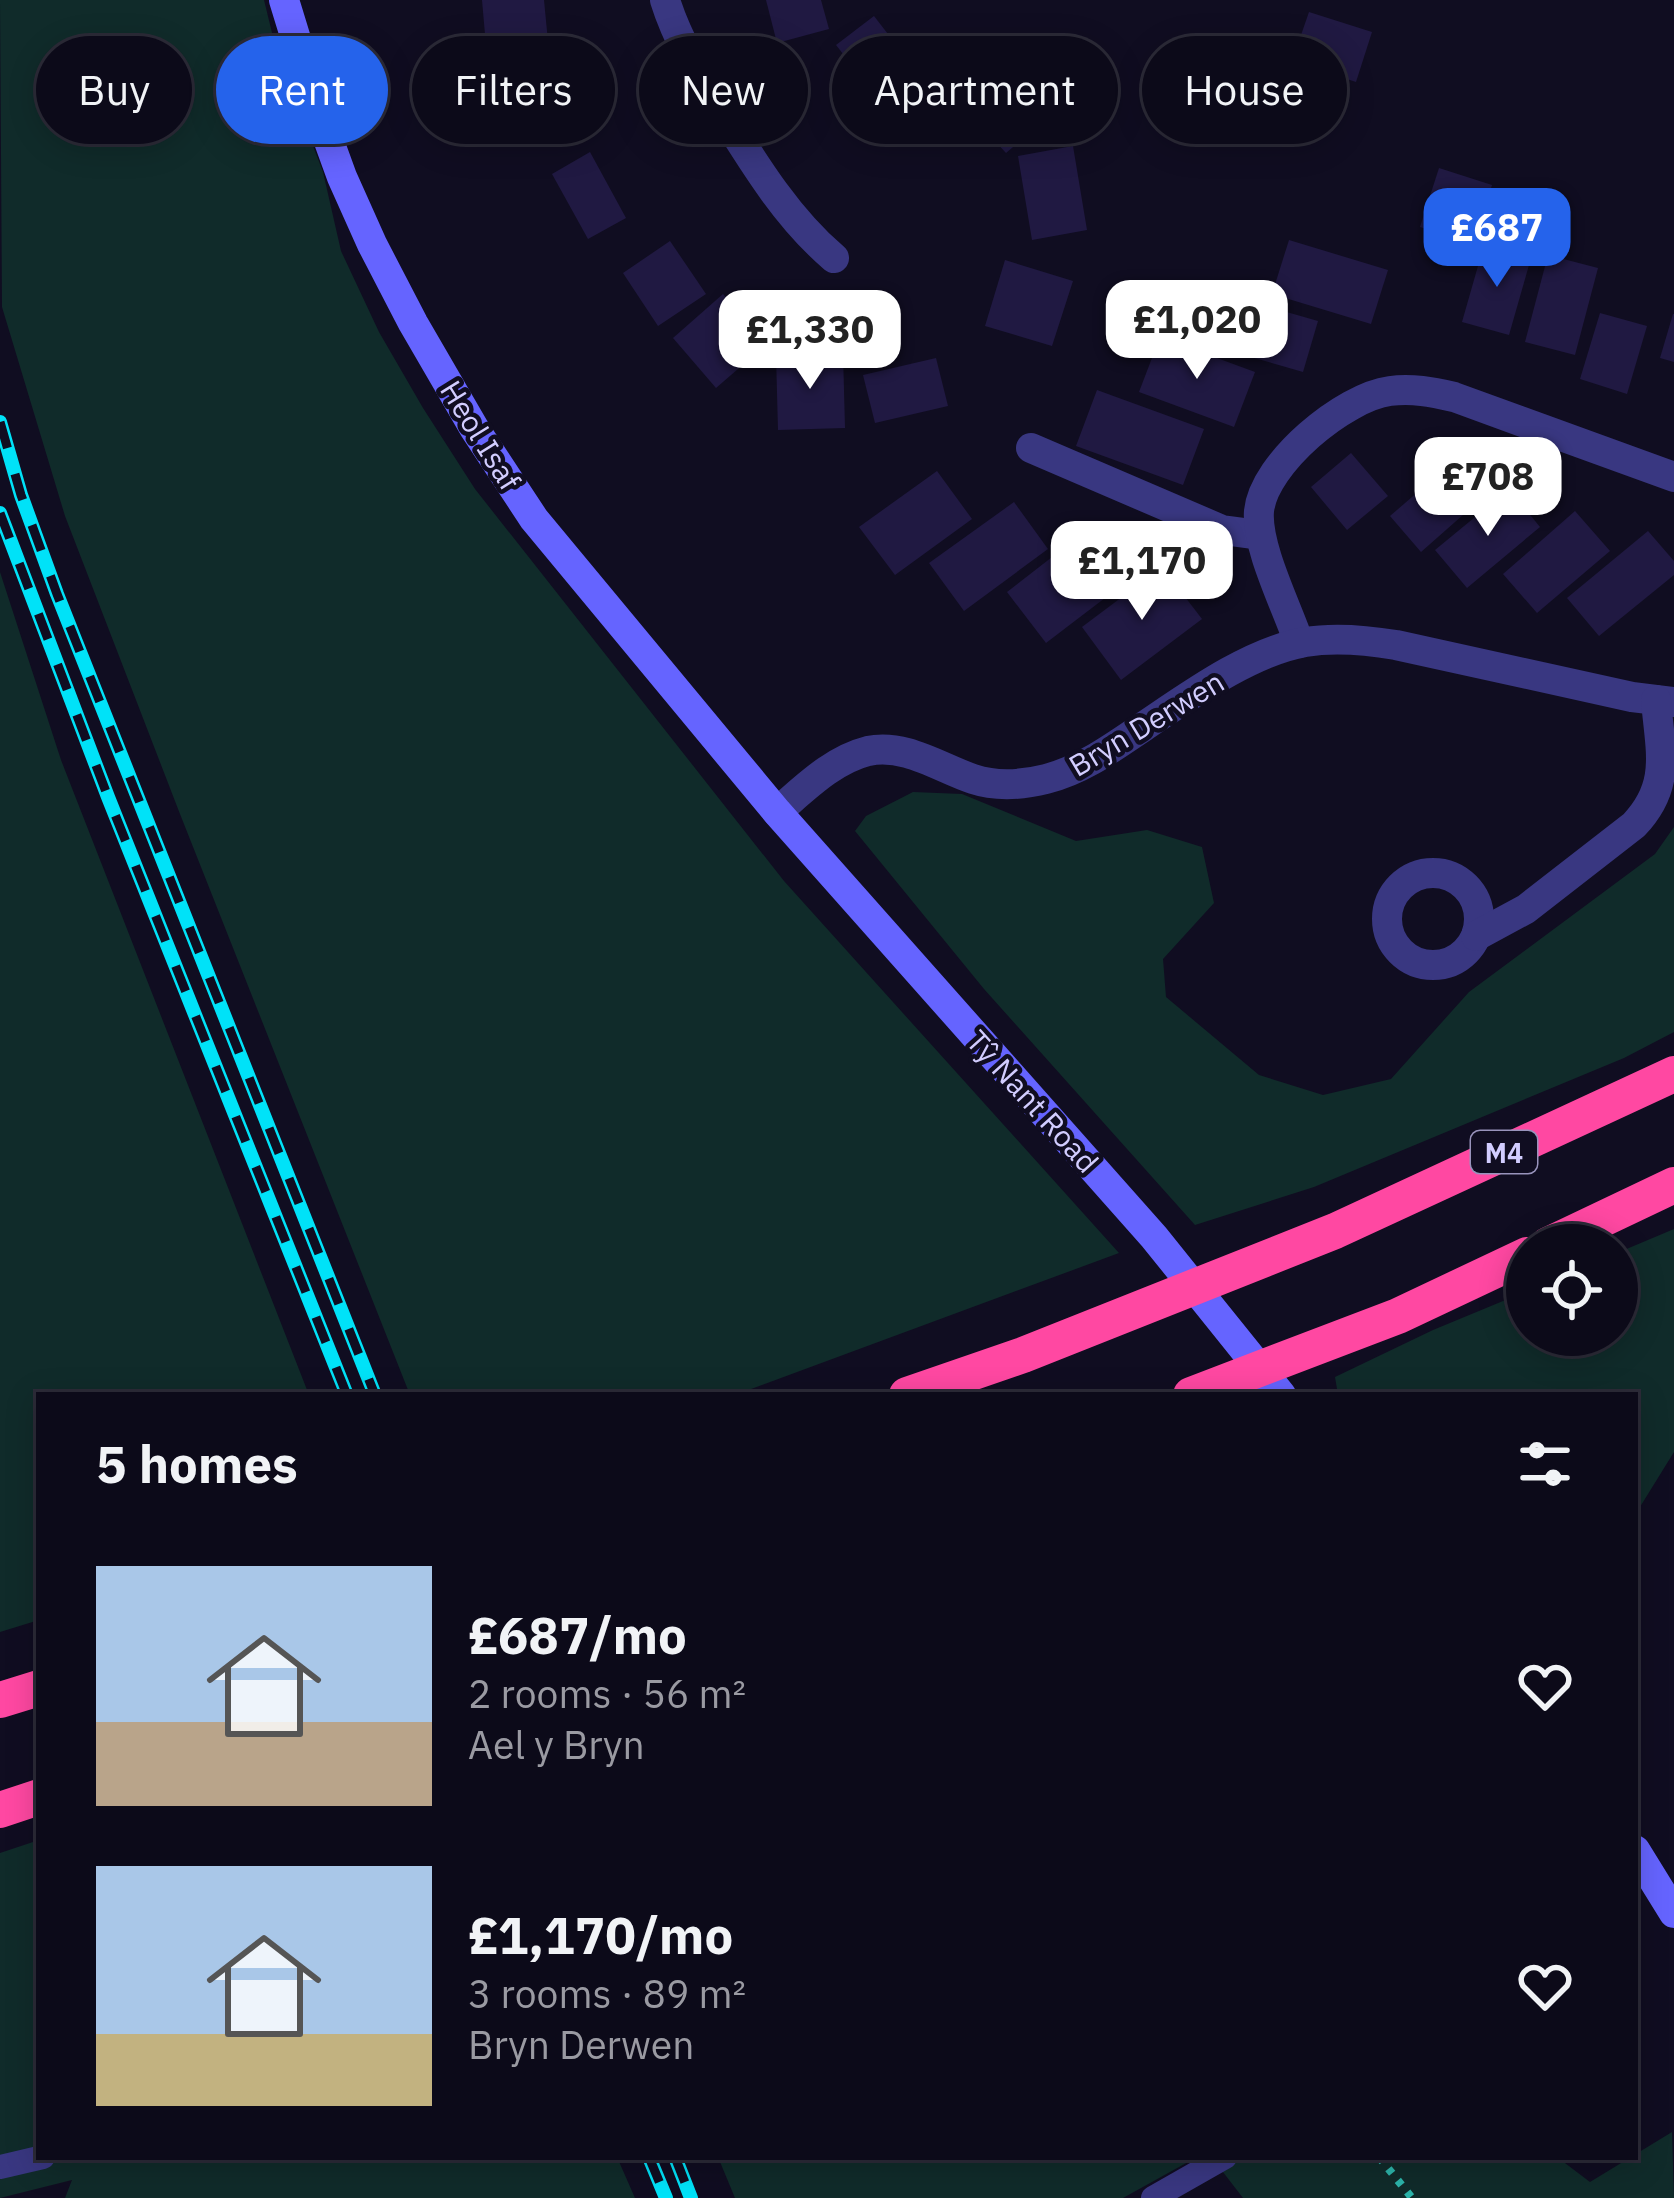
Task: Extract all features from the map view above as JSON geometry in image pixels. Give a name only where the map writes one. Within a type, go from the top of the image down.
[{"type":"highway","name":"M4","points":[[916,1392],[1023,1355],[1335,1231],[1674,1074]]},
{"type":"highway","points":[[1592,1224],[1674,1185]]},
{"type":"highway","points":[[1199,1392],[1398,1316],[1506,1265]]},
{"type":"highway","points":[[0,1700],[36,1689]]},
{"type":"highway","points":[[0,1810],[36,1799]]},
{"type":"main road","name":"Heol Isaf","points":[[284,0],[342,177],[412,322],[474,428],[534,519],[777,812]]},
{"type":"main road","name":"Tŷ Nant Road","points":[[777,812],[1154,1237],[1279,1392]]},
{"type":"main road","points":[[1638,1855],[1674,1913]]},
{"type":"street","points":[[665,0],[700,75],[756,167],[810,238],[834,258]]},
{"type":"street","points":[[1299,643],[1260,535],[1259,508],[1286,458],[1356,403],[1385,391],[1421,389],[1674,477]]},
{"type":"street","points":[[1030,448],[1222,530],[1260,535]]},
{"type":"street","name":"Bryn Derwen","points":[[777,812],[825,772],[871,751],[900,751],[998,784],[1050,778],[1101,755],[1226,675],[1299,643],[1368,640],[1665,701]]},
{"type":"street","points":[[1476,936],[1526,909],[1648,810],[1663,767],[1665,701]]},
{"type":"lane","points":[[0,2167],[36,2159]]},
{"type":"lane","points":[[1153,2198],[1220,2160]]},
{"type":"path","points":[[1381,2160],[1412,2198]]},
{"type":"green space","points":[[0,0],[264,0],[273,36],[216,36],[216,144],[312,144],[341,251],[379,332],[475,489],[784,881],[1119,1253],[743,1392],[409,1392],[65,516],[2,307]]},
{"type":"green space","points":[[0,572],[61,760],[308,1392],[36,1392],[36,1621],[0,1632]]},
{"type":"green space","points":[[913,792],[962,794],[1076,841],[1147,830],[1202,847],[1214,903],[1163,959],[1166,997],[1259,1075],[1323,1095],[1391,1079],[1469,992],[1655,854],[1674,827],[1674,1032],[1624,1058],[1314,1187],[1195,1225],[984,989],[855,831],[866,816]]},
{"type":"green space","points":[[1674,1229],[1674,1452],[1638,1510],[1638,1392],[1338,1392],[1335,1377],[1506,1300],[1506,1356],[1638,1356],[1638,1244]]},
{"type":"green space","points":[[36,1841],[36,2160],[618,2160],[635,2198],[65,2198],[72,2180],[0,2198],[0,1853]]},
{"type":"green space","points":[[1672,2132],[1674,2198],[1243,2198],[1216,2163],[1561,2160],[1590,2182],[1626,2160],[1638,2160],[1638,2153]]},
{"type":"green space","points":[[719,2160],[1192,2160],[1123,2198],[735,2198]]},
{"type":"building","points":[[482,0],[544,0],[547,36],[485,36]]},
{"type":"building","points":[[766,0],[821,0],[829,29],[775,36]]},
{"type":"building","points":[[1309,12],[1372,32],[1356,82],[1347,79],[1347,36],[1301,36]]},
{"type":"building","points":[[874,16],[889,36],[848,36]]},
{"type":"building","points":[[1073,146],[1087,230],[1032,240],[1018,156]]},
{"type":"building","points":[[590,152],[626,218],[588,239],[552,174]]},
{"type":"building","points":[[1439,168],[1492,185],[1473,244],[1420,227]]},
{"type":"building","points":[[1289,240],[1388,270],[1371,324],[1272,294]]},
{"type":"building","points":[[670,241],[706,294],[658,326],[623,273]]},
{"type":"building","points":[[1484,245],[1531,258],[1509,335],[1462,322]]},
{"type":"building","points":[[1548,255],[1598,268],[1575,355],[1525,342]]},
{"type":"building","points":[[1005,260],[1073,281],[1052,346],[985,326]]},
{"type":"building","points":[[1217,292],[1318,321],[1303,372],[1202,343]]},
{"type":"building","points":[[723,294],[767,344],[716,388],[673,338]]},
{"type":"building","points":[[1600,313],[1647,326],[1627,394],[1580,379]]},
{"type":"building","points":[[1674,314],[1674,362],[1660,358]]},
{"type":"building","points":[[1160,337],[1255,372],[1234,427],[1139,392]]},
{"type":"building","points":[[843,353],[845,428],[778,430],[776,355]]},
{"type":"building","points":[[936,358],[948,406],[875,423],[863,375]]},
{"type":"building","points":[[1097,390],[1204,429],[1183,485],[1076,446]]},
{"type":"building","points":[[1351,453],[1388,496],[1347,530],[1311,487]]},
{"type":"building","points":[[937,471],[972,519],[895,575],[859,527]]},
{"type":"building","points":[[1441,472],[1472,507],[1421,552],[1390,516]]},
{"type":"building","points":[[1509,489],[1540,527],[1467,588],[1435,550]]},
{"type":"building","points":[[1014,502],[1048,549],[964,611],[929,563]]},
{"type":"building","points":[[1575,511],[1610,551],[1537,613],[1503,574]]},
{"type":"building","points":[[1648,531],[1674,561],[1674,575],[1599,636],[1567,598]]},
{"type":"building","points":[[1083,533],[1122,585],[1046,643],[1007,592]]},
{"type":"building","points":[[1162,567],[1202,619],[1121,680],[1082,627]]},
{"type":"railway","points":[[0,422],[57,594],[374,1392]]},
{"type":"railway","points":[[0,513],[346,1392]]},
{"type":"railway","points":[[650,2160],[666,2198]]},
{"type":"railway","points":[[676,2160],[691,2198]]}]
